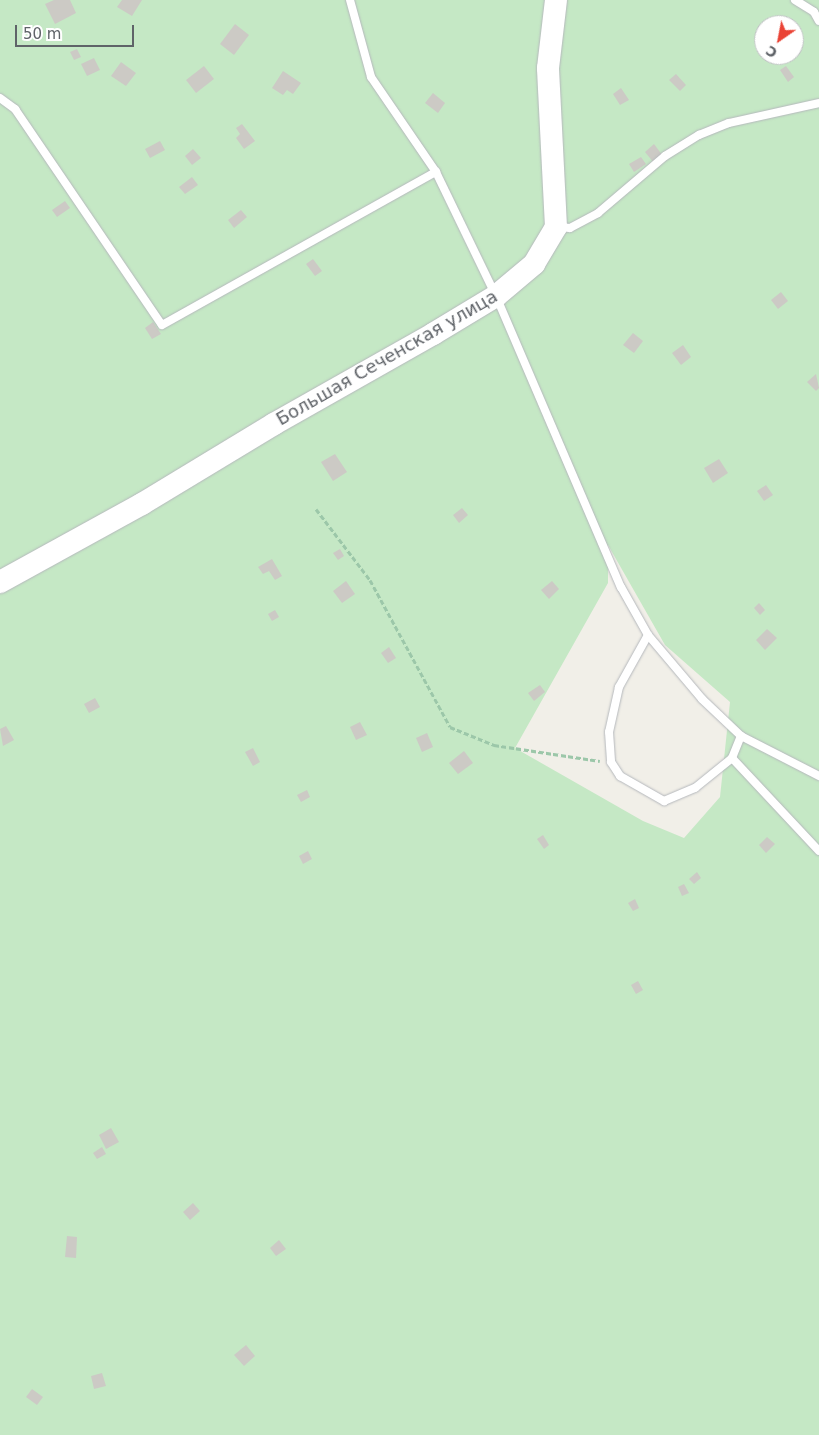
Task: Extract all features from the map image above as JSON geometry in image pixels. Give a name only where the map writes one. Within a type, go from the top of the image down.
[{"type":"street","points":[[556,0],[548,68],[556,227]]},
{"type":"street","name":"Большая Сеченская улица","points":[[0,582],[142,504],[496,296],[534,264],[556,227]]},
{"type":"lane","points":[[350,0],[371,77],[436,172],[496,296],[621,586],[648,635],[702,699],[740,736],[819,776]]},
{"type":"lane","points":[[795,0],[814,12],[819,21]]},
{"type":"lane","points":[[0,98],[15,109],[162,326],[436,172]]},
{"type":"lane","points":[[556,227],[570,228],[598,213],[665,156],[699,135],[729,123],[819,103]]},
{"type":"lane","points":[[648,635],[619,687],[609,732],[611,762],[620,776],[664,801],[695,788],[732,758],[740,736]]},
{"type":"lane","points":[[732,758],[819,851]]},
{"type":"path","points":[[316,509],[370,580],[450,727],[494,745],[611,762]]},
{"type":"green space","points":[[0,0],[819,0],[819,1435],[0,1435]],"holes":[[[608,545],[665,645],[730,702],[720,797],[684,838],[643,821],[515,748],[608,583]]]},
{"type":"building","points":[[54,0],[70,0],[76,13],[55,24],[45,4]]},
{"type":"building","points":[[122,0],[142,0],[132,16],[117,7]]},
{"type":"building","points":[[235,24],[249,35],[234,55],[220,44]]},
{"type":"building","points":[[77,49],[81,57],[74,60],[70,52]]},
{"type":"building","points":[[94,58],[100,70],[87,76],[81,64]]},
{"type":"building","points":[[121,62],[136,73],[126,86],[111,76]]},
{"type":"building","points":[[204,66],[214,79],[196,93],[186,80]]},
{"type":"building","points":[[786,66],[794,77],[788,82],[780,70]]},
{"type":"building","points":[[283,71],[301,83],[293,94],[287,90],[283,95],[272,88]]},
{"type":"building","points":[[676,74],[686,85],[680,91],[669,80]]},
{"type":"building","points":[[621,88],[629,100],[620,105],[613,94]]},
{"type":"building","points":[[433,93],[445,103],[438,113],[425,103]]},
{"type":"building","points":[[242,124],[255,141],[244,149],[236,138],[240,134],[236,128]]},
{"type":"building","points":[[160,141],[165,150],[150,158],[145,149]]},
{"type":"building","points":[[654,144],[663,156],[654,163],[645,152]]},
{"type":"building","points":[[193,149],[201,158],[192,165],[185,156]]},
{"type":"building","points":[[641,157],[646,164],[634,172],[629,164]]},
{"type":"building","points":[[192,177],[198,185],[185,194],[179,187]]},
{"type":"building","points":[[65,201],[70,208],[57,217],[52,210]]},
{"type":"building","points":[[241,210],[247,217],[234,228],[228,220]]},
{"type":"building","points":[[313,259],[322,271],[315,276],[306,264]]},
{"type":"building","points":[[781,292],[788,301],[778,309],[771,300]]},
{"type":"building","points":[[153,322],[161,334],[152,339],[145,328]]},
{"type":"building","points":[[633,333],[643,341],[634,353],[623,345]]},
{"type":"building","points":[[683,345],[691,357],[681,365],[672,353]]},
{"type":"building","points":[[816,374],[819,388],[816,391],[807,382]]},
{"type":"building","points":[[335,454],[347,472],[333,481],[321,462]]},
{"type":"building","points":[[719,459],[728,473],[713,483],[704,468]]},
{"type":"building","points":[[766,485],[773,495],[764,501],[757,491]]},
{"type":"building","points":[[462,508],[468,515],[459,523],[453,515]]},
{"type":"building","points":[[340,549],[344,556],[338,560],[333,553]]},
{"type":"building","points":[[272,559],[282,576],[275,580],[269,571],[263,574],[258,567]]},
{"type":"building","points":[[346,581],[355,594],[342,603],[333,591]]},
{"type":"building","points":[[552,581],[559,589],[549,599],[541,590]]},
{"type":"building","points":[[759,603],[765,610],[760,615],[754,608]]},
{"type":"building","points":[[275,610],[279,617],[272,621],[268,614]]},
{"type":"building","points":[[767,629],[777,638],[765,650],[756,640]]},
{"type":"building","points":[[389,647],[396,658],[388,663],[381,653]]},
{"type":"building","points":[[540,685],[545,692],[534,701],[528,693]]},
{"type":"building","points":[[95,698],[100,707],[89,713],[84,704]]},
{"type":"building","points":[[360,722],[367,735],[356,740],[350,727]]},
{"type":"building","points":[[6,726],[14,740],[3,746],[0,729]]},
{"type":"building","points":[[427,733],[433,747],[422,752],[416,738]]},
{"type":"building","points":[[253,748],[260,762],[253,766],[245,752]]},
{"type":"building","points":[[464,751],[473,763],[458,774],[449,763]]},
{"type":"building","points":[[307,790],[310,797],[301,802],[297,795]]},
{"type":"building","points":[[543,835],[549,845],[544,849],[537,839]]},
{"type":"building","points":[[767,837],[775,844],[766,853],[759,845]]},
{"type":"building","points":[[308,851],[312,859],[303,864],[299,856]]},
{"type":"building","points":[[697,872],[701,878],[694,884],[689,879]]},
{"type":"building","points":[[684,884],[689,893],[682,896],[678,887]]},
{"type":"building","points":[[635,899],[639,908],[633,911],[628,903]]},
{"type":"building","points":[[638,981],[643,990],[636,994],[631,985]]},
{"type":"building","points":[[111,1128],[119,1142],[106,1149],[99,1135]]},
{"type":"building","points":[[102,1147],[106,1154],[97,1159],[93,1153]]},
{"type":"building","points":[[193,1203],[200,1211],[190,1220],[183,1212]]},
{"type":"building","points":[[67,1236],[77,1237],[76,1258],[65,1257]]},
{"type":"building","points":[[279,1240],[286,1249],[276,1256],[270,1248]]},
{"type":"building","points":[[246,1345],[255,1356],[244,1366],[234,1355]]},
{"type":"building","points":[[102,1373],[106,1386],[94,1389],[91,1376]]},
{"type":"building","points":[[32,1389],[43,1397],[37,1405],[26,1397]]}]
